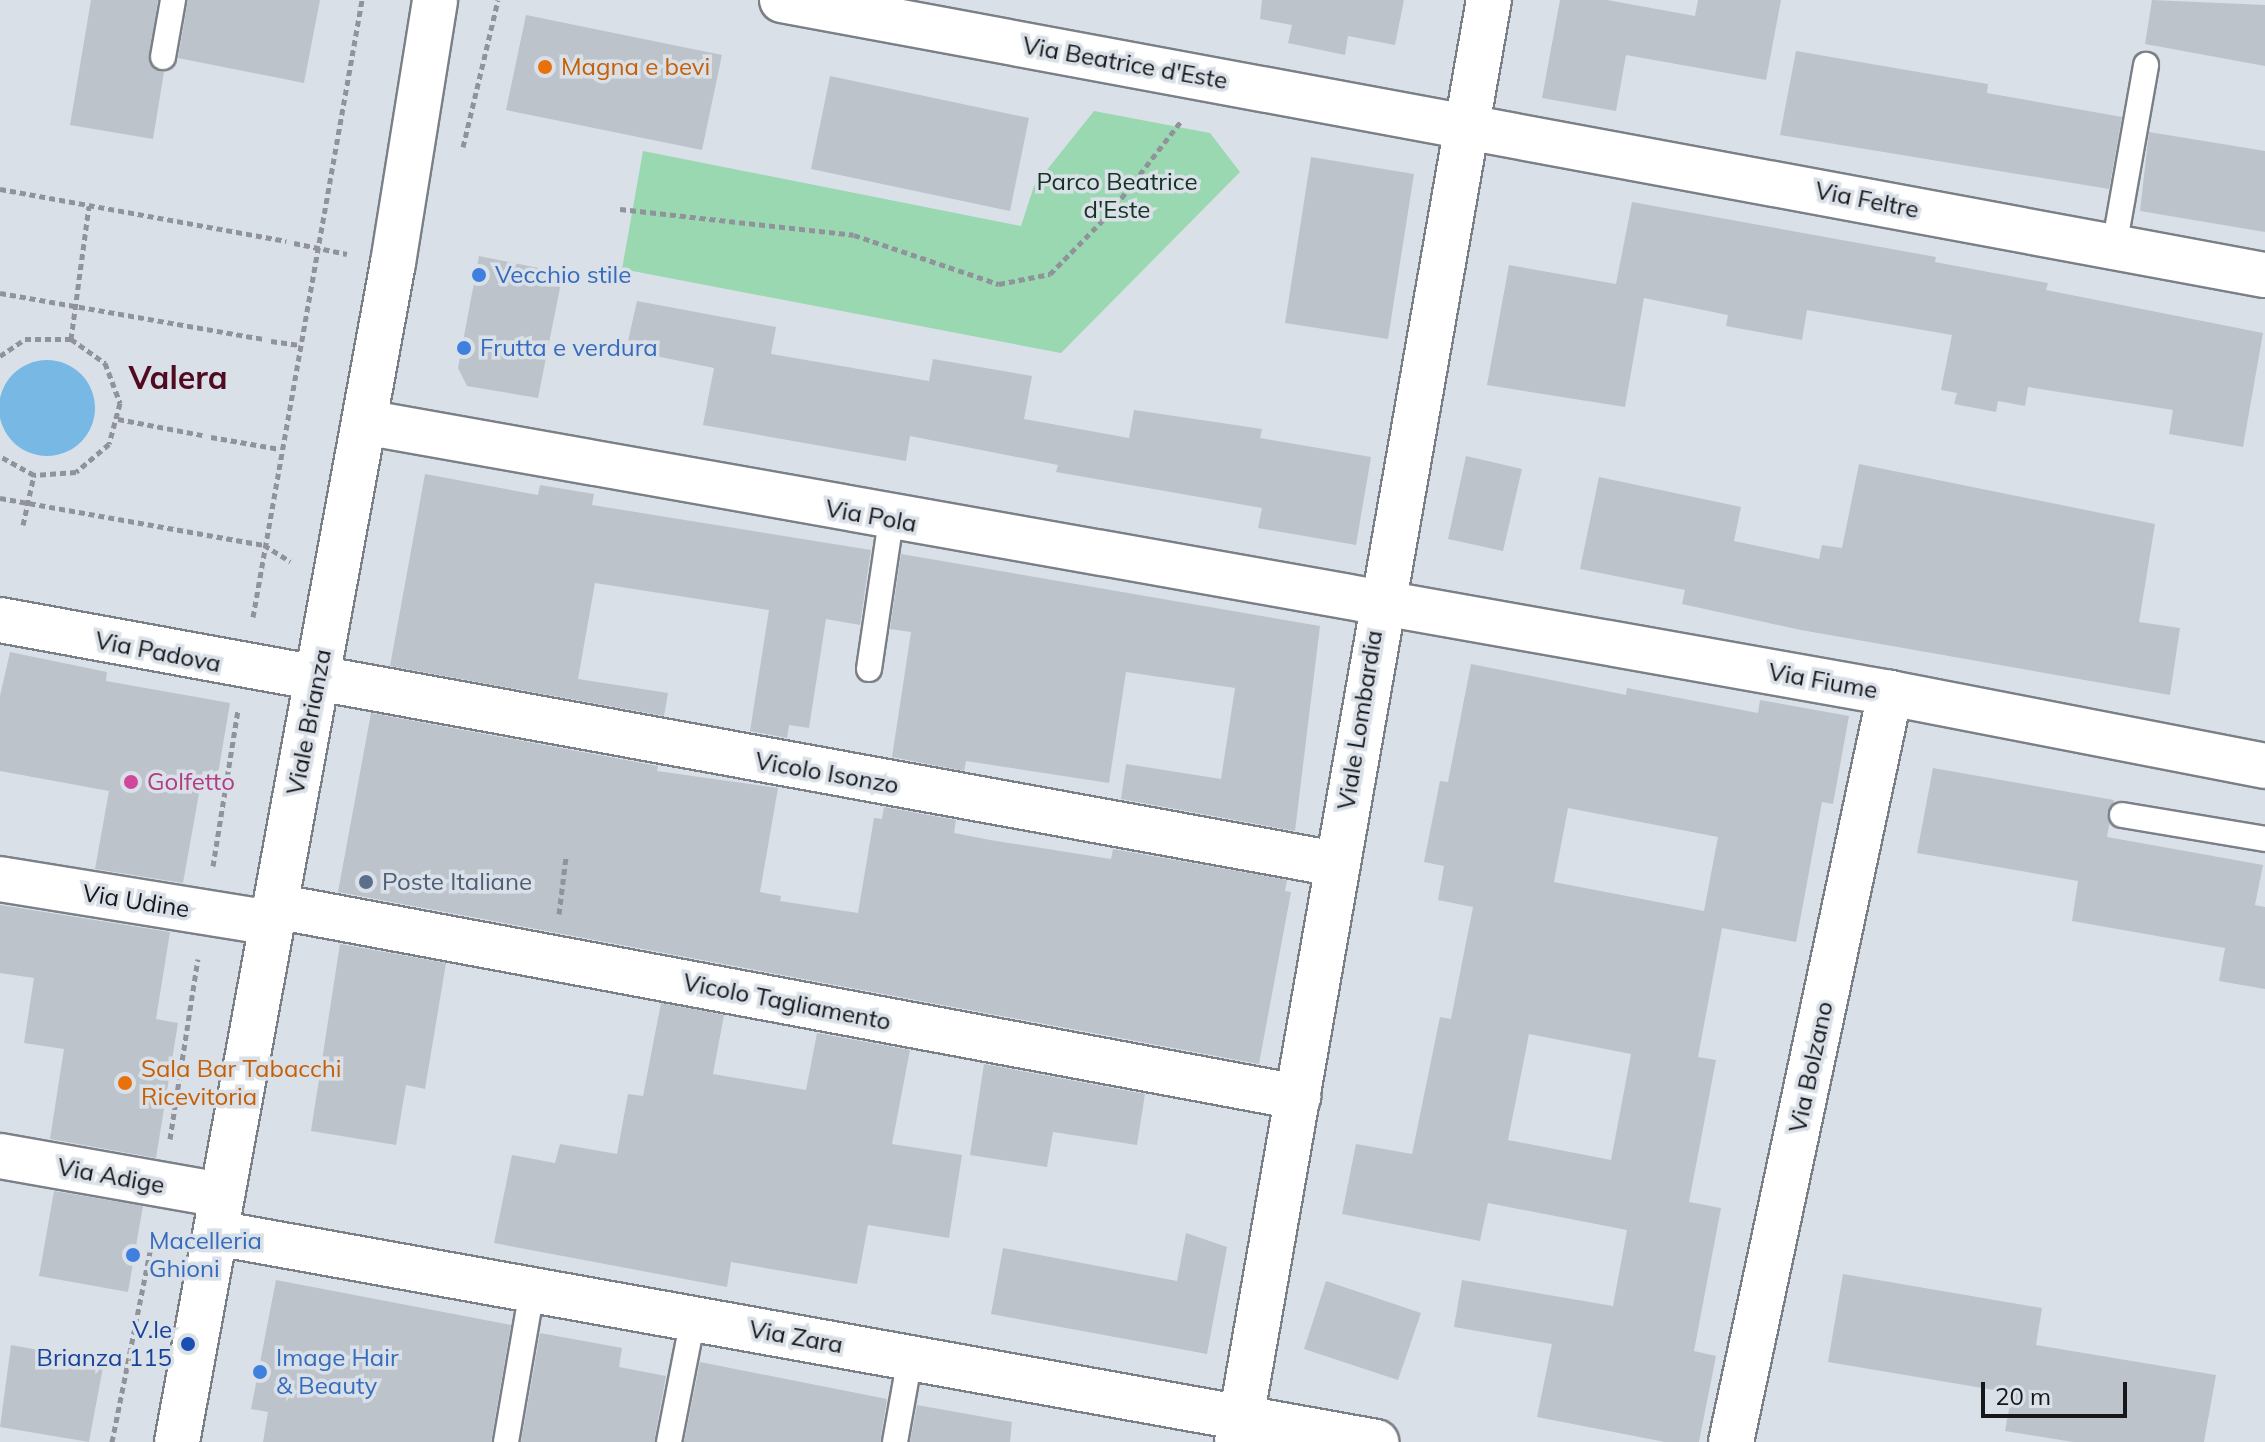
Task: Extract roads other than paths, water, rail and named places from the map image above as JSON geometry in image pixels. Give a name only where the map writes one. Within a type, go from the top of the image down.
[{"type":"street","name":"Viale Brianza","points":[[177,1442],[364,422],[435,0]]},
{"type":"street","name":"Via Beatrice d'Este","points":[[782,0],[1192,76],[1470,123]]},
{"type":"street","name":"Viale Lombardia","points":[[1239,1430],[1380,602],[1470,123],[1489,0]]},
{"type":"street","name":"Via Feltre","points":[[1470,123],[2265,275]]},
{"type":"street","name":"Via Pola","points":[[364,422],[891,520],[1380,602]]},
{"type":"street","name":"Via Fiume","points":[[1380,602],[1890,693],[2265,766]]},
{"type":"street","name":"Via Padova","points":[[0,620],[317,681]]},
{"type":"street","name":"Vicolo Isonzo","points":[[317,681],[1336,864]]},
{"type":"street","name":"Via Bolzano","points":[[1731,1442],[1890,693]]},
{"type":"street","name":"Via Udine","points":[[0,879],[206,913],[273,914]]},
{"type":"street","name":"Vicolo Tagliamento","points":[[273,914],[1298,1097]]},
{"type":"street","name":"Via Adige","points":[[0,1156],[163,1186],[219,1214]]},
{"type":"street","name":"Via Zara","points":[[219,1214],[532,1290],[910,1358],[1239,1430],[1376,1442]]},
{"type":"lane","points":[[163,57],[173,0]]},
{"type":"lane","points":[[2114,247],[2146,65]]},
{"type":"lane","points":[[869,669],[891,520]]},
{"type":"lane","points":[[2122,815],[2265,839]]},
{"type":"lane","points":[[506,1442],[532,1290]]},
{"type":"lane","points":[[669,1442],[693,1319]]},
{"type":"lane","points":[[895,1442],[910,1358]]},
{"type":"water","points":[[47,360],[65,364],[81,374],[91,390],[95,408],[91,426],[81,442],[65,452],[47,456],[29,452],[13,442],[3,426],[-1,408],[3,390],[13,374],[29,364]]},
{"type":"place","name":"Magna e bevi","points":[[545,67]]},
{"type":"place","name":"Vecchio stile","points":[[479,275]]},
{"type":"place","name":"Frutta e verdura","points":[[464,348]]},
{"type":"place","name":"Golfetto","points":[[131,782]]},
{"type":"place","name":"Poste Italiane","points":[[366,882]]},
{"type":"place","name":"Sala Bar Tabacchi Ricevitoria","points":[[125,1083]]},
{"type":"place","name":"Macelleria Ghioni","points":[[133,1255]]},
{"type":"place","name":"V.le Brianza 115","points":[[188,1344]]},
{"type":"place","name":"Image Hair & Beauty","points":[[260,1372]]},
{"type":"district","name":"Valera","points":[[178,377]]},
{"type":"park label","name":"Parco Beatrice d'Este","points":[[1117,196]]}]
